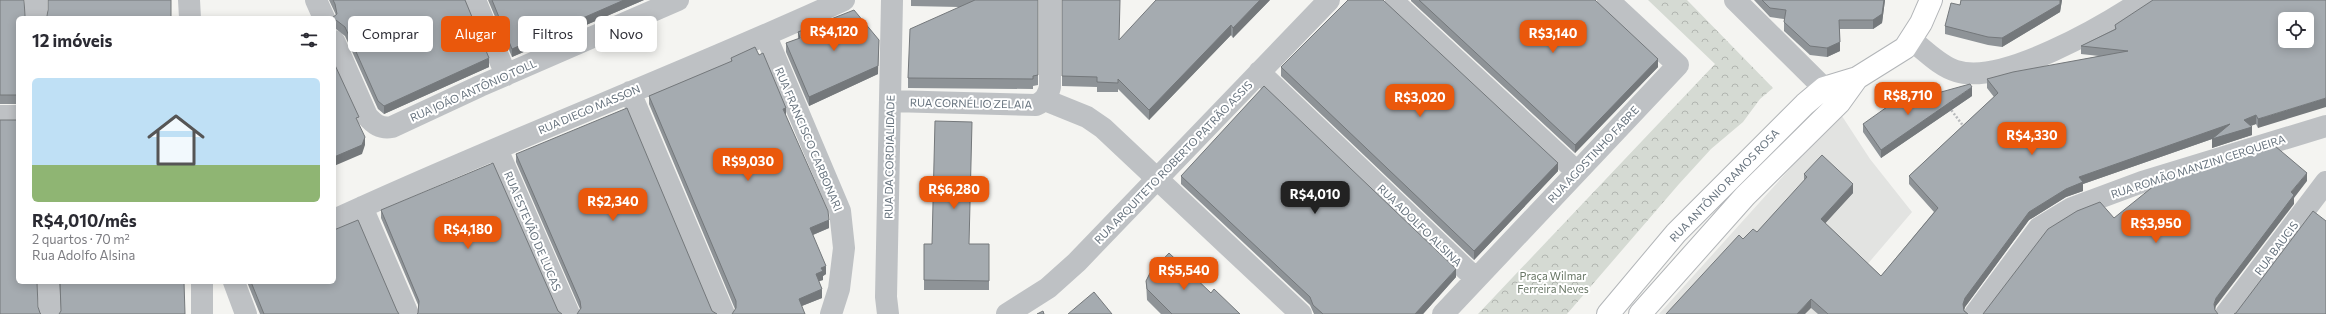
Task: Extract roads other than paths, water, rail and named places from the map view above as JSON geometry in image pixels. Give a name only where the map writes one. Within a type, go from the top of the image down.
[{"type":"main road","points":[[1908,44],[1932,0]]},
{"type":"main road","name":"RUA ANTÔNIO RAMOS ROSA","points":[[1608,314],[1676,232],[1724,182],[1805,104],[1831,95],[1908,44]]},
{"type":"main road","name":"RUA ANTÔNIO RAMOS ROSA","points":[[1640,314],[1745,196],[1831,95]]},
{"type":"street","points":[[36,0],[36,16]]},
{"type":"street","points":[[189,0],[190,16]]},
{"type":"street","points":[[316,0],[323,16]]},
{"type":"street","points":[[475,0],[506,75]]},
{"type":"street","name":"RUA JOÃO ANTÔNIO TOLL","points":[[336,46],[367,116],[373,123],[385,128],[392,127],[506,75],[637,8],[678,0]]},
{"type":"street","name":"RUA DIEGO MASSON","points":[[336,219],[630,92],[766,36],[844,0]]},
{"type":"street","name":"RUA DA CORDIALIDADE","points":[[888,314],[886,297],[892,0]]},
{"type":"street","name":"RUA CORNÉLIO ZELAIA","points":[[891,101],[1036,105],[1045,100],[1050,87],[1050,0]]},
{"type":"street","name":"RUA ARQUITETO ROBERTO PATRÃO ASSIS","points":[[1007,314],[1048,288],[1077,262],[1329,0]]},
{"type":"street","points":[[1396,0],[1396,4],[1576,172]]},
{"type":"street","name":"RUA AGOSTINHO FABRE","points":[[1443,314],[1678,65],[1608,0]]},
{"type":"street","points":[[1736,0],[1831,95]]},
{"type":"street","points":[[1908,44],[1946,67],[1957,71],[1975,73],[2023,64],[2114,19],[2143,0]]},
{"type":"street","name":"RUA FRANCISCO CARBONARI","points":[[766,36],[840,211],[844,248],[839,289],[831,314]]},
{"type":"street","name":"RUA ADOLFO ALSINA","points":[[1259,72],[1476,279]]},
{"type":"street","points":[[630,92],[724,314]]},
{"type":"street","points":[[1045,100],[1087,117],[1103,128],[1301,314]]},
{"type":"street","points":[[0,116],[16,116]]},
{"type":"street","name":"RUA ROMÃO MANZINI CERQUEIRA","points":[[1975,314],[2040,228],[2072,208],[2142,182],[2326,126]]},
{"type":"street","name":"RUA ESTEVÃO DE LUCAS","points":[[497,149],[569,314]]},
{"type":"street","name":"RUA BAUCIS","points":[[2226,314],[2326,182]]},
{"type":"street","points":[[362,207],[408,314]]},
{"type":"street","points":[[48,284],[50,314]]},
{"type":"street","points":[[202,284],[202,314]]},
{"type":"street","points":[[235,284],[246,314]]},
{"type":"park label","name":"Praça Wilmar Ferreira Neves","points":[[1553,281]]}]
